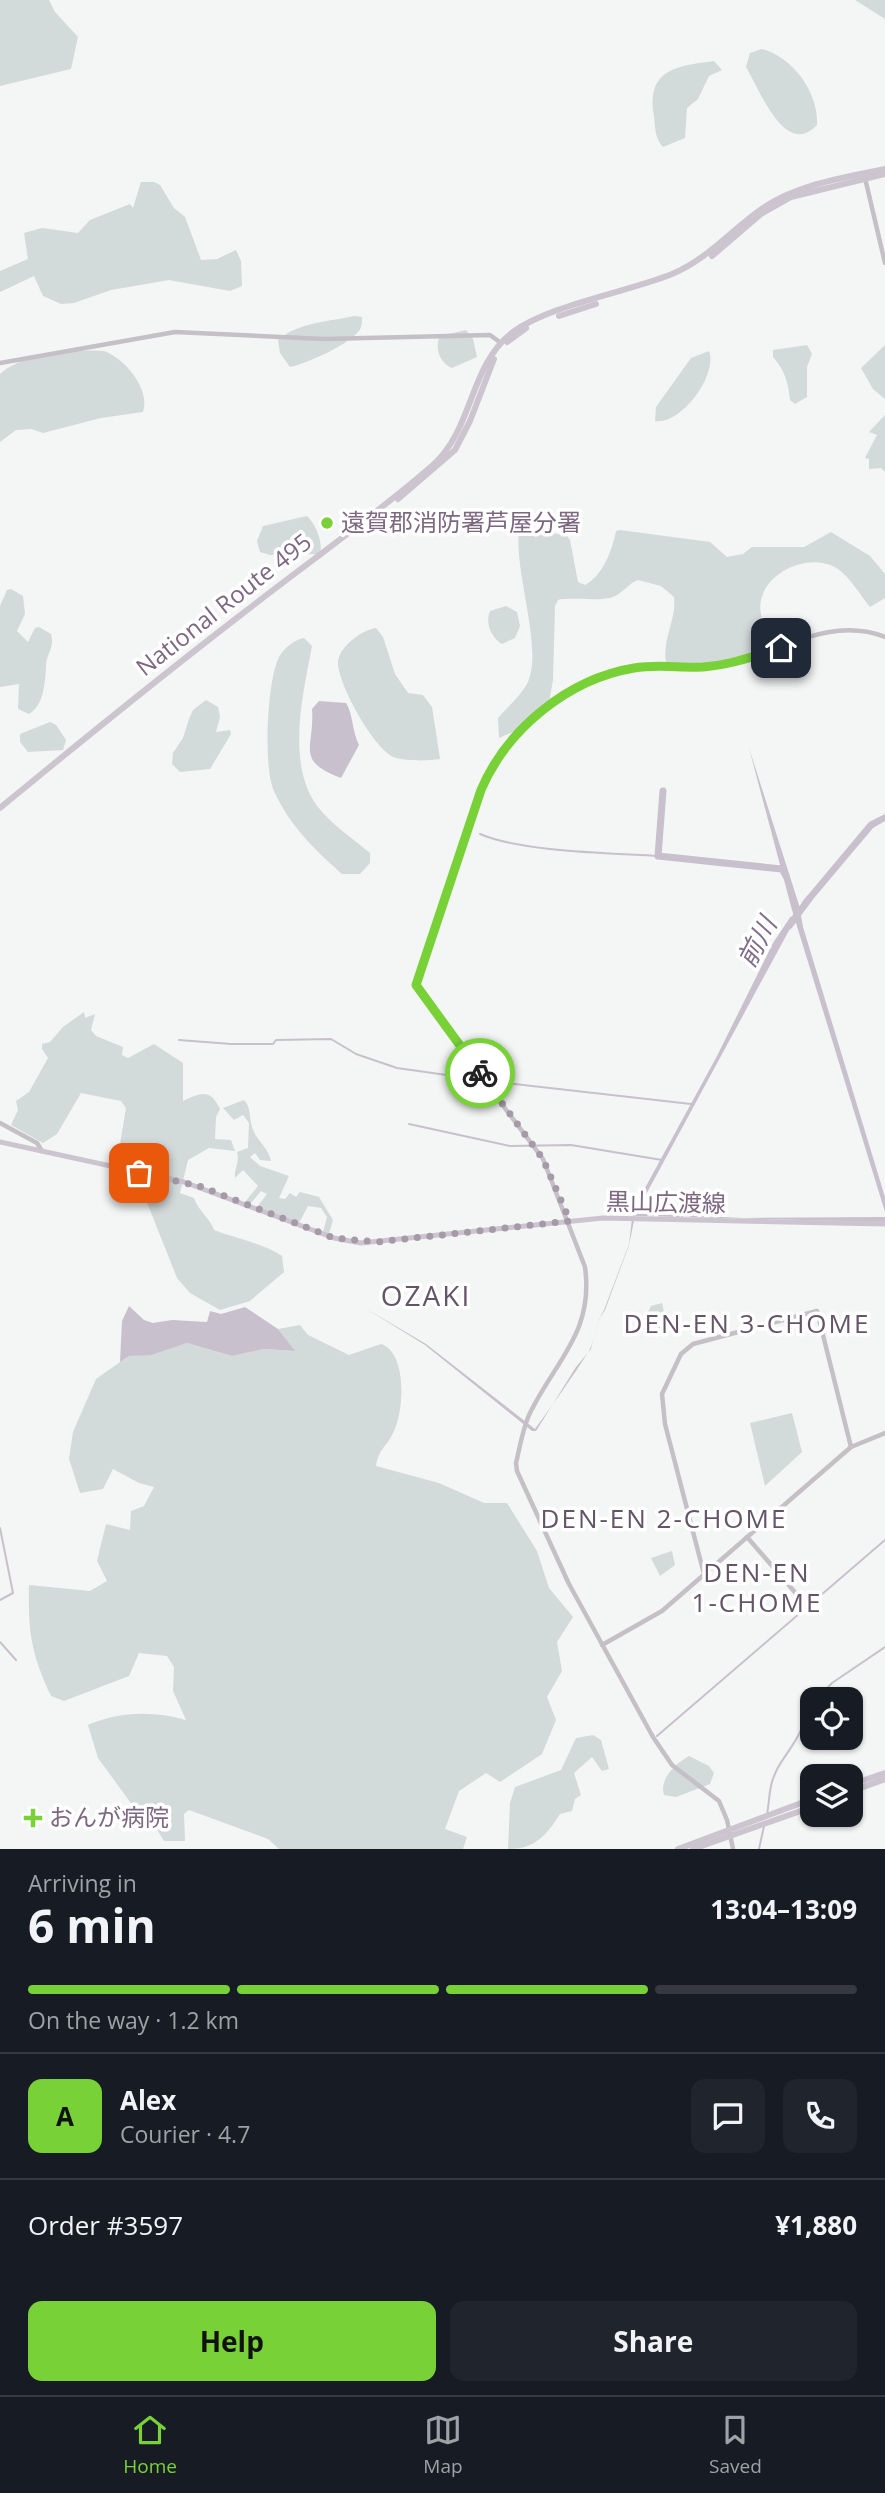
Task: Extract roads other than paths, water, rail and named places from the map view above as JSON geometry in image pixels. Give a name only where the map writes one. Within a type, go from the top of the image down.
[{"type":"highway","name":"National Route 495","points":[[52,765],[355,533],[444,461],[464,435],[491,363],[506,343],[517,335],[541,321],[672,278],[692,268],[724,247],[761,214],[791,197],[885,169]]},
{"type":"highway","name":"National Route 495","points":[[0,808],[433,464],[460,431],[486,364],[513,332],[539,318],[686,268],[712,251],[760,210],[800,188],[885,174]]},
{"type":"highway","points":[[863,1781],[885,1773]]},
{"type":"highway","points":[[863,1787],[885,1779]]},
{"type":"highway","points":[[693,1849],[800,1804]]},
{"type":"highway","points":[[678,1849],[800,1811]]},
{"type":"main road","name":"黒山広渡線","points":[[0,1142],[199,1186],[346,1241],[377,1242],[603,1218],[884,1227]]},
{"type":"street","points":[[865,176],[885,262]]},
{"type":"street","points":[[0,363],[175,332],[324,339],[490,335],[501,343]]},
{"type":"street","points":[[733,1849],[723,1808],[683,1775],[661,1751],[548,1541],[517,1471],[516,1463],[527,1423],[578,1333],[586,1311],[586,1267],[570,1221],[543,1159],[416,985],[487,775],[502,754],[549,702],[622,671],[726,664],[830,630],[860,630],[885,637]]},
{"type":"street","points":[[0,1123],[37,1143],[43,1151]]},
{"type":"street","points":[[704,1574],[660,1402],[672,1371],[687,1348],[713,1338],[817,1311],[851,1447]]},
{"type":"street","points":[[602,1645],[662,1611],[851,1447],[885,1433]]},
{"type":"street","points":[[747,1537],[806,1605]]},
{"type":"waterway","points":[[663,791],[658,856],[782,869],[786,876]]},
{"type":"waterway","points":[[480,834],[519,845],[542,848],[658,856]]},
{"type":"waterway","name":"前川","points":[[789,926],[809,899]]},
{"type":"waterway","points":[[179,1040],[273,1044],[276,1040],[331,1039],[356,1054],[397,1068],[482,1080]]},
{"type":"waterway","points":[[488,1081],[691,1104]]},
{"type":"waterway","points":[[409,1124],[510,1146],[571,1145],[662,1160]]},
{"type":"waterway","points":[[0,1528],[13,1593],[0,1600]]},
{"type":"waterway","points":[[657,1736],[885,1540]]},
{"type":"waterway","points":[[0,1642],[16,1660]]},
{"type":"waterway","points":[[828,1687],[885,1647]]},
{"type":"waterway","points":[[767,1814],[773,1778],[800,1733]]},
{"type":"waterway","points":[[759,1849],[764,1826]]},
{"type":"place","name":"遠賀郡消防署芦屋分署","points":[[327,523]]},
{"type":"place","name":"おんが病院","points":[[33,1818]]},
{"type":"district","name":"OZAKI","points":[[426,1296]]},
{"type":"district","name":"DEN-EN 3-CHOME","points":[[747,1324]]},
{"type":"district","name":"DEN-EN 2-CHOME","points":[[664,1519]]},
{"type":"district","name":"DEN-EN 1-CHOME","points":[[757,1588]]}]
